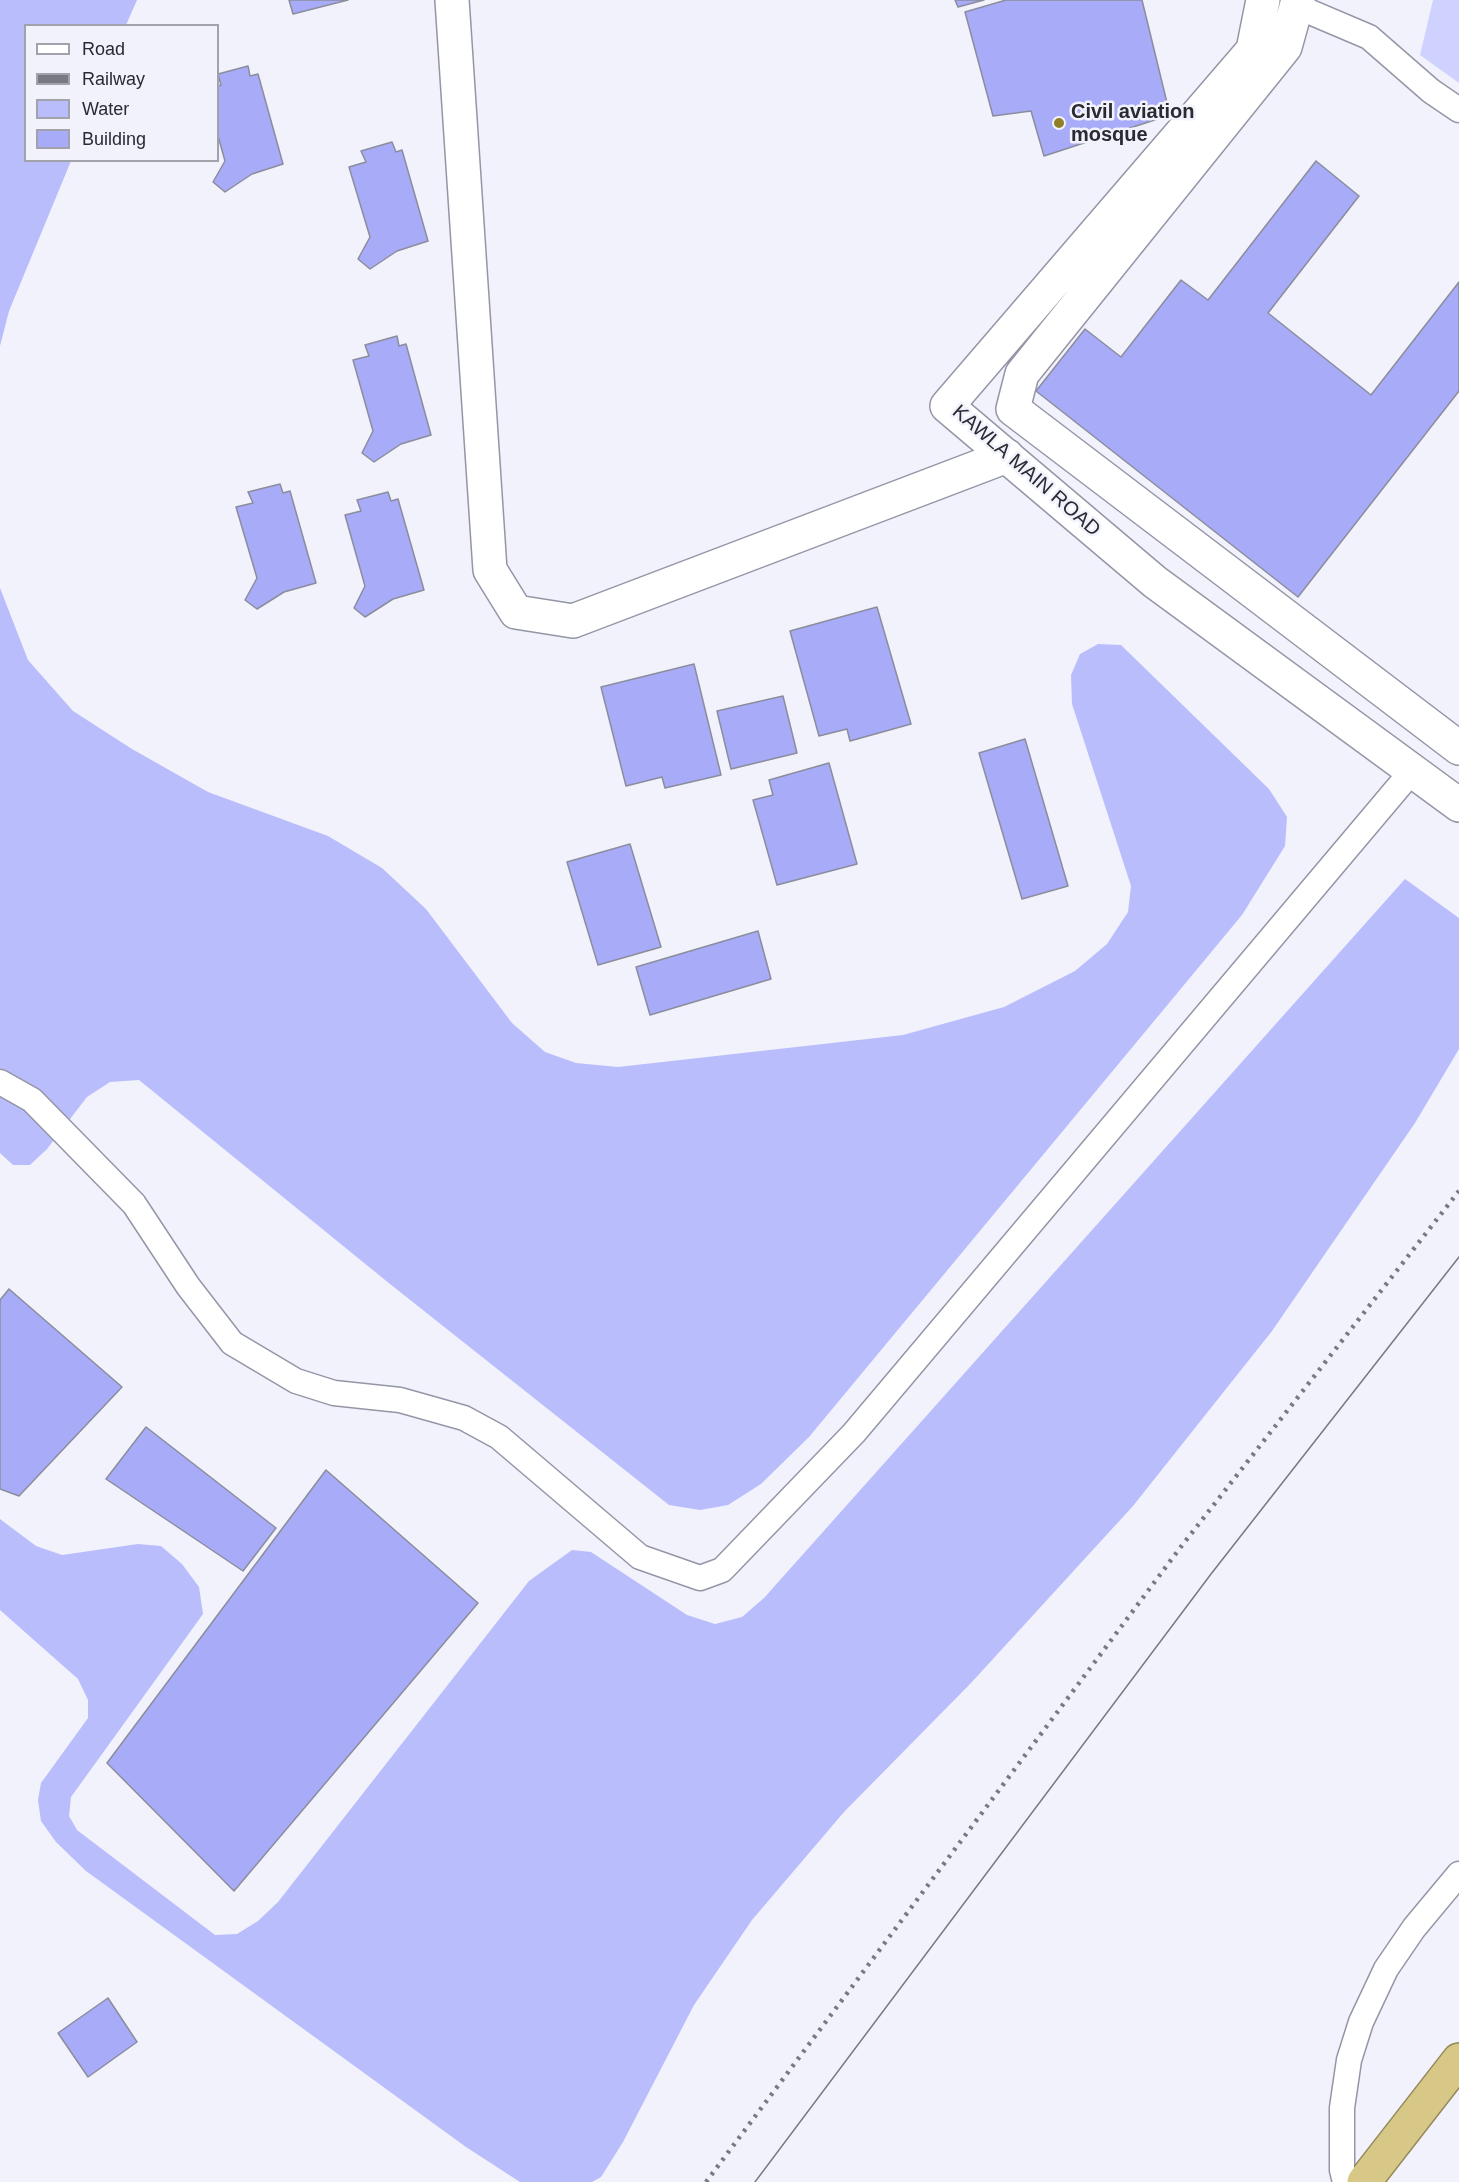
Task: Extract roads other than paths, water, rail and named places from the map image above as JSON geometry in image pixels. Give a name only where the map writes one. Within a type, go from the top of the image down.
[{"type":"highway","points":[[1364,2182],[1459,2060]]},
{"type":"street","points":[[452,0],[490,570],[516,612],[573,621],[1007,456]]},
{"type":"street","name":"KAWLA MAIN ROAD","points":[[1263,0],[1253,50],[947,406],[1155,582],[1459,805]]},
{"type":"street","name":"KAWLA MAIN ROAD","points":[[1297,3],[1285,47],[1022,374],[1013,410],[1459,748]]},
{"type":"lane","points":[[1297,3],[1369,37],[1431,91],[1459,110]]},
{"type":"lane","points":[[0,1082],[32,1100],[134,1204],[188,1286],[232,1343],[296,1381],[334,1394],[400,1400],[464,1419],[499,1437],[640,1557],[700,1578],[722,1570],[854,1433],[1412,771]]},
{"type":"lane","points":[[1345,2182],[1342,2170],[1342,2108],[1349,2060],[1361,2022],[1386,1969],[1414,1928],[1459,1874]]},
{"type":"water","points":[[0,0],[137,0],[126,24],[24,24],[24,162],[71,162],[9,311],[0,346]]},
{"type":"water","points":[[0,588],[28,660],[73,711],[132,749],[208,792],[328,836],[382,868],[426,909],[512,1023],[545,1052],[576,1063],[618,1067],[903,1035],[1004,1007],[1075,971],[1107,944],[1128,912],[1131,886],[1072,704],[1071,675],[1080,654],[1098,644],[1121,645],[1269,789],[1287,817],[1285,846],[1242,915],[809,1437],[761,1484],[728,1505],[700,1510],[669,1505],[390,1284],[139,1080],[110,1082],[87,1097],[47,1149],[30,1165],[13,1165],[0,1153]]},
{"type":"water","points":[[1405,879],[1459,918],[1459,1049],[1415,1123],[1272,1331],[1133,1506],[971,1683],[844,1812],[752,1920],[694,2005],[623,2142],[601,2177],[592,2182],[520,2182],[466,2147],[86,1871],[56,1842],[41,1821],[38,1800],[41,1783],[88,1718],[88,1700],[78,1679],[0,1610],[0,1519],[36,1546],[62,1555],[138,1544],[161,1546],[182,1564],[199,1587],[203,1614],[71,1797],[69,1816],[77,1830],[215,1935],[237,1934],[258,1921],[278,1902],[529,1581],[572,1550],[591,1552],[687,1615],[715,1624],[742,1617],[764,1598]]},
{"type":"tram line","points":[[755,2182],[1211,1574],[1459,1257]]},
{"type":"railway","points":[[706,2182],[1180,1548],[1459,1191]]},
{"type":"place","name":"Civil aviation mosque","points":[[1059,123]]}]
